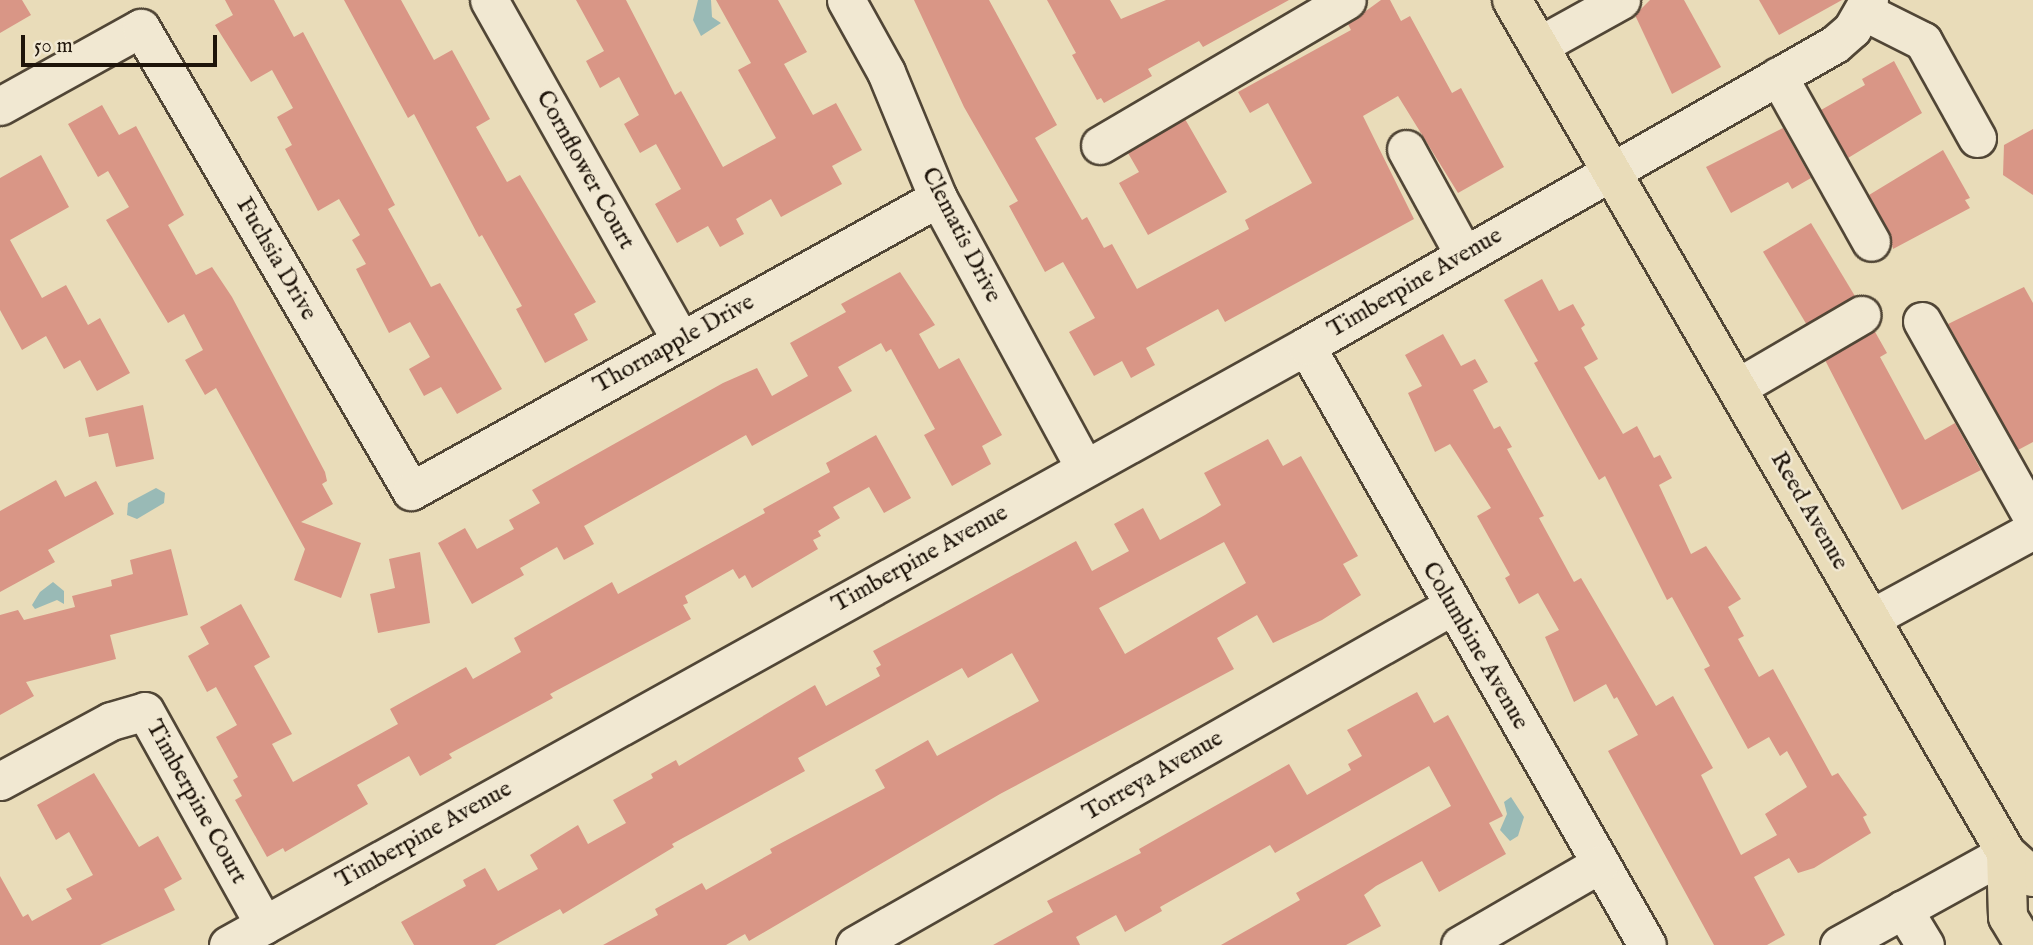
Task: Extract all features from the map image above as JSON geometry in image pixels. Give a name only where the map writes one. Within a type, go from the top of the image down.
[{"type":"main road","name":"Reed Avenue","points":[[1512,0],[1609,171],[2019,865],[2008,917],[2025,945]]},
{"type":"street","name":"Cornflower Court","points":[[489,0],[680,339]]},
{"type":"street","name":"Clematis Drive","points":[[846,0],[886,72],[938,198],[1084,467]]},
{"type":"street","points":[[1100,145],[1347,0]]},
{"type":"street","points":[[1538,46],[1621,0]]},
{"type":"street","points":[[1609,171],[1835,44],[1867,6],[1923,41],[1977,138]]},
{"type":"street","name":"Fuchsia Drive","points":[[0,106],[141,28],[411,491]]},
{"type":"street","points":[[1779,76],[1871,242]]},
{"type":"street","points":[[1405,149],[1464,255]]},
{"type":"street","name":"Timberpine Avenue","points":[[228,945],[1306,346],[1609,171]]},
{"type":"street","name":"Thornapple Drive","points":[[411,491],[680,339],[938,198]]},
{"type":"street","points":[[1738,387],[1861,315]]},
{"type":"street","points":[[1922,321],[2033,519]]},
{"type":"street","name":"Columbine Avenue","points":[[1306,346],[1647,945]]},
{"type":"street","points":[[1871,618],[2033,530]]},
{"type":"street","name":"Torreya Avenue","points":[[855,945],[1452,606]]},
{"type":"street","name":"Timberpine Court","points":[[0,780],[111,721],[145,710],[264,925]]},
{"type":"street","points":[[1460,945],[1600,864]]},
{"type":"street","points":[[1839,945],[1903,909],[2019,865]]},
{"type":"street","points":[[1903,909],[1925,945]]},
{"type":"water","points":[[698,0],[711,0],[712,17],[721,23],[701,36],[693,20]]},
{"type":"water","points":[[156,488],[165,493],[164,503],[137,519],[127,515],[128,503]]},
{"type":"water","points":[[53,582],[64,591],[64,604],[57,600],[35,609],[32,605],[40,592]]},
{"type":"water","points":[[1511,797],[1524,817],[1518,836],[1510,841],[1500,830],[1507,814],[1504,802]]},
{"type":"building","points":[[0,0],[22,0],[31,15],[0,33]]},
{"type":"building","points":[[225,0],[274,0],[294,37],[303,32],[395,205],[388,209],[431,287],[440,283],[502,389],[457,414],[441,387],[424,396],[409,369],[430,357],[410,322],[389,333],[356,269],[366,264],[352,240],[360,235],[339,199],[318,211],[285,149],[292,145],[277,117],[293,108],[272,70],[251,82],[215,25],[233,15]]},
{"type":"building","points":[[344,0],[401,0],[434,60],[452,50],[490,119],[476,127],[507,182],[520,175],[596,302],[574,314],[588,340],[545,363],[516,309],[522,306],[482,235],[479,237],[414,114],[408,118]]},
{"type":"building","points":[[576,0],[626,0],[675,95],[681,91],[723,167],[776,138],[738,70],[751,63],[716,0],[778,0],[807,52],[784,64],[813,115],[836,103],[862,150],[832,166],[842,184],[781,217],[771,199],[736,219],[744,234],[720,247],[708,226],[677,243],[655,204],[681,189],[656,144],[640,153],[624,124],[639,115],[619,77],[600,88],[586,61],[604,51]]},
{"type":"building","points":[[914,0],[989,0],[1057,125],[1035,138],[1082,220],[1087,217],[1104,248],[1112,244],[1137,289],[1249,229],[1245,220],[1312,183],[1268,103],[1250,113],[1238,92],[1351,30],[1348,24],[1381,0],[1390,0],[1401,21],[1410,16],[1452,93],[1461,88],[1504,167],[1458,193],[1398,96],[1363,116],[1414,219],[1225,322],[1218,309],[1146,348],[1155,365],[1131,378],[1122,361],[1094,376],[1069,332],[1095,318],[1063,262],[1045,272],[1009,206],[1018,201],[964,107]]},
{"type":"building","points":[[1047,0],[1110,0],[1121,19],[1166,0],[1289,0],[1203,47],[1199,41],[1148,69],[1152,76],[1104,103],[1101,98],[1097,100],[1072,55],[1076,53]]},
{"type":"building","points":[[1650,0],[1684,0],[1721,67],[1672,94],[1635,15]]},
{"type":"building","points":[[1759,0],[1842,0],[1779,35]]},
{"type":"building","points":[[1894,61],[1922,113],[1848,158],[1821,110],[1865,85],[1862,79]]},
{"type":"building","points":[[102,105],[119,135],[136,126],[184,215],[168,225],[196,275],[212,267],[232,297],[325,472],[327,481],[322,484],[333,504],[301,522],[361,543],[341,598],[294,580],[305,549],[216,388],[205,395],[185,360],[203,350],[184,314],[168,323],[106,220],[129,207],[108,171],[98,177],[68,124]]},
{"type":"building","points":[[1185,119],[1227,192],[1148,235],[1119,183],[1139,172],[1128,153]]},
{"type":"building","points":[[1783,128],[1811,178],[1792,189],[1788,182],[1731,213],[1706,167]]},
{"type":"building","points":[[2033,129],[2033,195],[2003,175],[2004,145]]},
{"type":"building","points":[[1943,150],[1970,198],[1965,200],[1970,208],[1893,249],[1889,232],[1869,195]]},
{"type":"building","points":[[41,155],[69,207],[10,240],[42,298],[66,285],[88,325],[100,318],[130,373],[97,391],[80,360],[64,369],[46,336],[22,350],[0,310],[0,178]]},
{"type":"building","points":[[1811,223],[1855,296],[1807,325],[1763,252]]},
{"type":"building","points":[[900,272],[935,325],[919,334],[939,369],[959,358],[1002,435],[982,446],[991,464],[952,486],[924,435],[935,429],[891,349],[886,352],[881,343],[838,367],[852,391],[752,446],[746,435],[584,526],[594,544],[564,560],[557,547],[520,568],[524,575],[472,604],[438,543],[465,528],[477,549],[514,529],[509,520],[540,503],[532,490],[723,383],[757,368],[772,396],[808,376],[790,343],[846,312],[841,304]]},
{"type":"building","points":[[1542,279],[1559,311],[1573,304],[1585,325],[1581,328],[1598,359],[1584,367],[1623,434],[1637,426],[1654,458],[1660,455],[1672,478],[1659,485],[1691,554],[1706,546],[1741,599],[1728,607],[1744,636],[1738,639],[1759,677],[1773,669],[1832,776],[1838,773],[1867,815],[1863,817],[1871,833],[1814,868],[1798,873],[1789,858],[1754,877],[1785,935],[1767,945],[1714,945],[1608,751],[1638,735],[1617,697],[1614,699],[1606,684],[1574,702],[1545,637],[1559,630],[1538,593],[1519,604],[1505,578],[1510,575],[1477,516],[1491,508],[1450,444],[1435,452],[1408,393],[1422,386],[1405,355],[1443,334],[1461,366],[1475,359],[1488,382],[1473,390],[1494,429],[1500,426],[1512,447],[1507,449],[1544,516],[1539,518],[1574,582],[1581,578],[1656,706],[1673,696],[1713,768],[1701,775],[1741,855],[1777,835],[1765,814],[1807,787],[1787,751],[1780,756],[1769,737],[1748,749],[1704,669],[1710,666],[1672,597],[1667,600],[1605,476],[1599,480],[1534,363],[1538,361],[1504,300]]},
{"type":"building","points":[[2024,287],[2033,303],[2033,442],[2018,450],[1948,324]]},
{"type":"building","points":[[1874,330],[1887,353],[1880,357],[1925,440],[1955,423],[1981,470],[1902,510],[1825,360]]},
{"type":"building","points":[[143,405],[154,459],[116,467],[108,433],[89,437],[85,418]]},
{"type":"building","points":[[876,435],[911,498],[884,513],[869,487],[833,507],[840,518],[818,531],[821,536],[813,540],[818,549],[752,588],[745,575],[739,579],[733,569],[685,596],[688,603],[683,605],[691,619],[550,694],[553,698],[449,754],[452,758],[420,776],[409,756],[357,785],[368,804],[285,852],[283,848],[267,857],[235,800],[242,796],[233,780],[238,777],[216,737],[237,725],[216,687],[207,692],[188,656],[209,644],[200,627],[241,604],[270,657],[254,666],[292,734],[272,744],[293,782],[398,724],[390,709],[466,667],[473,679],[521,652],[514,638],[612,582],[618,594],[765,513],[763,509],[830,472],[826,463]]},
{"type":"building","points":[[1268,439],[1283,466],[1301,456],[1358,556],[1343,564],[1361,595],[1322,620],[1273,643],[1257,615],[1217,638],[1234,669],[1000,794],[749,941],[745,934],[726,945],[603,945],[658,915],[655,909],[702,883],[706,890],[772,853],[770,849],[885,788],[875,770],[928,740],[937,756],[1039,701],[1012,653],[968,678],[962,668],[798,758],[805,771],[672,844],[674,847],[563,914],[560,909],[495,945],[414,945],[401,922],[466,886],[463,880],[485,868],[498,891],[538,869],[530,855],[578,825],[588,844],[626,823],[613,800],[653,778],[651,774],[676,760],[679,766],[815,685],[826,706],[880,676],[876,668],[881,665],[873,651],[1076,541],[1092,571],[1129,551],[1114,524],[1143,508],[1160,540],[1205,515],[1221,505],[1204,473]],"holes":[[[1224,542],[1246,583],[1125,654],[1099,608]]]},
{"type":"building","points":[[56,480],[65,497],[96,481],[114,514],[48,550],[55,562],[0,592],[0,511]]},
{"type":"building","points":[[171,549],[188,615],[110,635],[116,659],[26,682],[34,696],[0,715],[0,615],[18,610],[24,620],[75,607],[72,596],[112,586],[111,580],[133,574],[130,560]]},
{"type":"building","points":[[420,552],[430,623],[378,633],[370,594],[395,588],[389,559]]},
{"type":"building","points":[[1417,692],[1434,723],[1448,715],[1503,816],[1489,823],[1506,854],[1439,892],[1422,861],[1376,886],[1364,895],[1381,926],[1346,945],[1221,945],[1300,900],[1296,893],[1451,806],[1429,766],[1275,853],[1270,845],[1160,907],[1162,911],[1125,932],[1116,915],[1076,937],[1080,945],[993,945],[1053,912],[1047,901],[1141,853],[1139,849],[1289,764],[1307,795],[1351,770],[1348,764],[1362,756],[1347,730]]},
{"type":"building","points":[[94,773],[139,847],[158,836],[182,879],[164,889],[175,910],[100,945],[0,945],[0,876],[23,917],[28,914],[32,921],[72,899],[66,889],[93,875],[69,832],[56,840],[37,805]]}]
